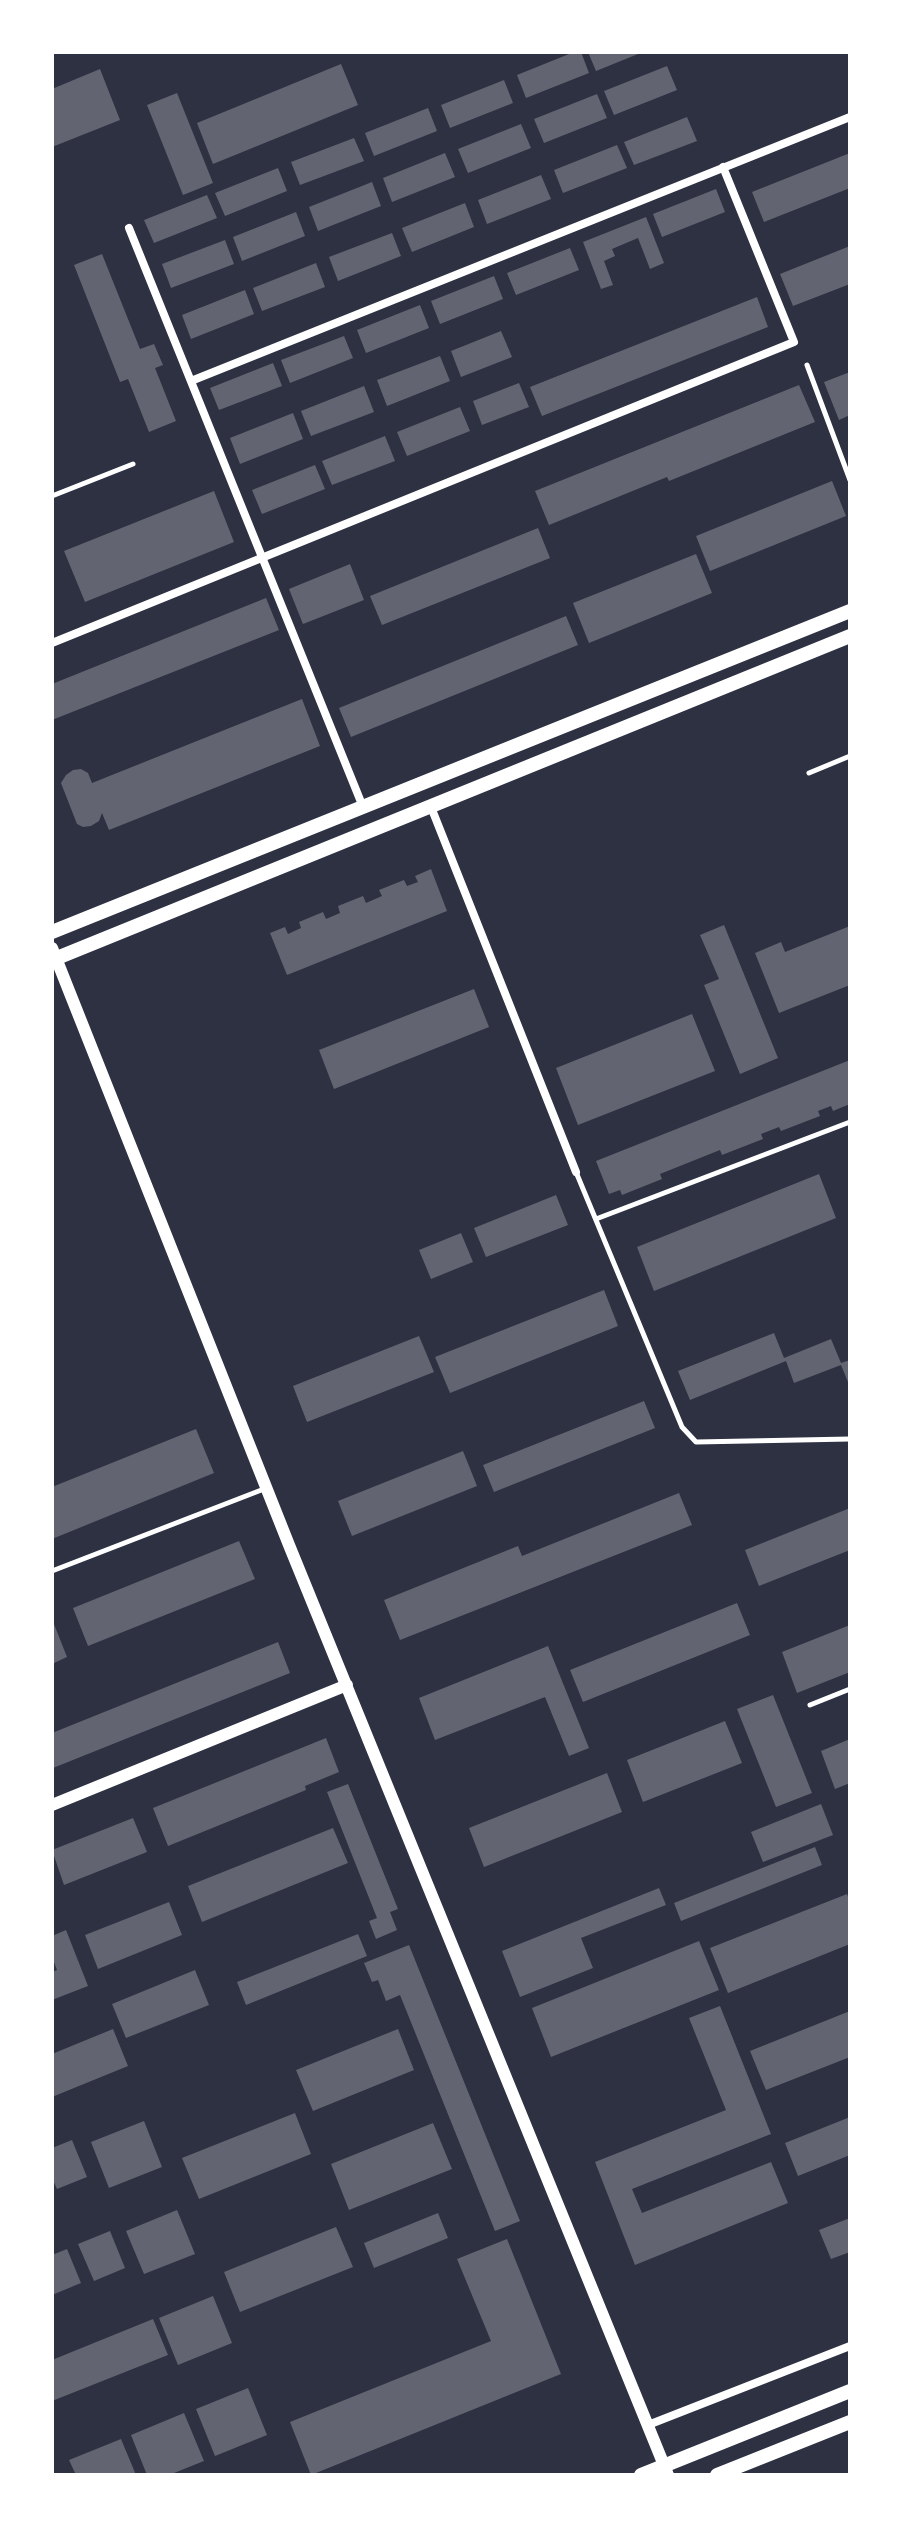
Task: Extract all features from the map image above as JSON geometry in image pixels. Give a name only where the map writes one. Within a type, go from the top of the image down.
[{"type":"main road","points":[[52,932],[850,611]]},
{"type":"main road","points":[[53,955],[431,807],[850,636]]},
{"type":"main road","points":[[641,2475],[666,2470],[850,2391]]},
{"type":"main road","points":[[717,2475],[850,2422]]},
{"type":"street","points":[[191,381],[850,117]]},
{"type":"street","points":[[52,643],[794,342],[723,167]]},
{"type":"street","points":[[129,228],[363,807]]},
{"type":"street","points":[[431,807],[576,1172]]},
{"type":"street","points":[[53,955],[666,2470]]},
{"type":"street","points":[[52,1805],[347,1685]]},
{"type":"street","points":[[648,2425],[850,2346]]},
{"type":"lane","points":[[807,365],[850,480]]},
{"type":"lane","points":[[52,496],[133,464]]},
{"type":"lane","points":[[809,773],[850,756]]},
{"type":"lane","points":[[596,1219],[850,1122]]},
{"type":"lane","points":[[576,1172],[682,1427],[696,1442],[850,1439]]},
{"type":"lane","points":[[52,1571],[267,1488]]},
{"type":"lane","points":[[810,1705],[850,1689]]},
{"type":"building","points":[[581,52],[589,73],[526,98],[517,75]]},
{"type":"building","points":[[588,52],[643,52],[596,71]]},
{"type":"building","points":[[341,64],[358,105],[213,164],[197,123]]},
{"type":"building","points":[[667,66],[677,90],[614,115],[604,91]]},
{"type":"building","points":[[100,69],[120,120],[52,147],[52,89]]},
{"type":"building","points":[[504,80],[513,103],[450,128],[441,105]]},
{"type":"building","points":[[177,93],[213,183],[183,195],[147,105]]},
{"type":"building","points":[[597,94],[607,118],[544,143],[534,119]]},
{"type":"building","points":[[428,108],[437,131],[374,156],[365,133]]},
{"type":"building","points":[[687,117],[697,141],[634,165],[624,142]]},
{"type":"building","points":[[521,124],[531,148],[468,173],[458,149]]},
{"type":"building","points":[[354,138],[364,161],[300,185],[291,162]]},
{"type":"building","points":[[617,145],[627,168],[563,193],[554,170]]},
{"type":"building","points":[[445,153],[455,177],[392,202],[383,178]]},
{"type":"building","points":[[850,153],[850,188],[764,222],[752,192]]},
{"type":"building","points":[[278,168],[287,191],[225,216],[215,193]]},
{"type":"building","points":[[541,175],[551,199],[487,224],[478,200]]},
{"type":"building","points":[[372,182],[381,206],[318,231],[309,207]]},
{"type":"building","points":[[716,189],[725,212],[662,237],[653,214]]},
{"type":"building","points":[[207,195],[217,218],[154,243],[144,220]]},
{"type":"building","points":[[465,203],[474,227],[412,252],[402,228]]},
{"type":"building","points":[[296,212],[305,236],[242,261],[233,237]]},
{"type":"building","points":[[646,217],[664,263],[650,269],[638,238],[612,249],[615,256],[604,261],[613,285],[601,289],[583,242]]},
{"type":"building","points":[[392,233],[401,256],[338,281],[329,257]]},
{"type":"building","points":[[225,240],[234,264],[171,288],[162,264]]},
{"type":"building","points":[[850,246],[850,284],[793,306],[780,274]]},
{"type":"building","points":[[570,248],[579,270],[516,295],[507,273]]},
{"type":"building","points":[[102,254],[140,349],[154,344],[163,365],[155,368],[176,421],[149,432],[128,379],[120,382],[74,265]]},
{"type":"building","points":[[316,263],[325,287],[262,311],[253,288]]},
{"type":"building","points":[[494,276],[503,299],[440,324],[431,301]]},
{"type":"building","points":[[245,290],[254,314],[191,339],[182,315]]},
{"type":"building","points":[[757,297],[768,327],[542,416],[530,387]]},
{"type":"building","points":[[420,305],[429,328],[366,353],[357,330]]},
{"type":"building","points":[[501,331],[512,357],[461,377],[451,351]]},
{"type":"building","points":[[344,336],[353,358],[290,383],[281,360]]},
{"type":"building","points":[[440,356],[450,381],[387,406],[377,380]]},
{"type":"building","points":[[273,363],[282,386],[219,410],[210,388]]},
{"type":"building","points":[[850,372],[850,415],[839,420],[824,382]]},
{"type":"building","points":[[519,383],[529,407],[482,425],[473,401]]},
{"type":"building","points":[[799,385],[815,422],[549,525],[535,491]]},
{"type":"building","points":[[364,386],[374,412],[311,436],[301,411]]},
{"type":"building","points":[[460,407],[470,431],[407,456],[397,432]]},
{"type":"building","points":[[293,413],[303,439],[240,464],[230,438]]},
{"type":"building","points":[[385,436],[395,461],[332,485],[322,461]]},
{"type":"building","points":[[315,465],[325,489],[262,514],[252,490]]},
{"type":"building","points":[[832,481],[846,516],[710,571],[696,536]]},
{"type":"building","points":[[214,491],[234,542],[85,602],[64,551]]},
{"type":"building","points":[[538,528],[550,558],[382,625],[370,596]]},
{"type":"building","points":[[696,554],[712,593],[589,643],[573,603]]},
{"type":"building","points":[[350,564],[364,600],[303,624],[289,589]]},
{"type":"building","points":[[266,598],[279,630],[52,720],[52,684]]},
{"type":"building","points":[[566,616],[578,645],[351,737],[339,708]]},
{"type":"building","points":[[302,699],[320,746],[109,830],[102,813],[99,821],[91,826],[77,824],[61,783],[73,770],[81,769],[88,773],[92,783]]},
{"type":"building","points":[[431,869],[447,911],[287,975],[270,933],[285,927],[288,934],[301,928],[299,922],[323,912],[326,919],[340,913],[338,906],[363,896],[366,903],[382,896],[379,890],[404,880],[407,886],[418,882],[415,876]]},
{"type":"building","points":[[724,925],[778,1058],[740,1074],[704,985],[719,979],[700,935]]},
{"type":"building","points":[[850,926],[850,985],[779,1013],[755,953],[781,942],[785,952]]},
{"type":"building","points":[[474,989],[489,1027],[334,1089],[319,1050]]},
{"type":"building","points":[[692,1014],[715,1071],[578,1125],[556,1068]]},
{"type":"building","points":[[850,1060],[850,1104],[833,1111],[831,1106],[818,1111],[820,1116],[781,1131],[779,1127],[761,1134],[763,1139],[722,1155],[720,1150],[660,1174],[662,1179],[622,1195],[620,1190],[609,1194],[596,1161]]},
{"type":"building","points":[[819,1174],[836,1218],[654,1291],[637,1247]]},
{"type":"building","points":[[556,1195],[568,1225],[486,1257],[474,1228]]},
{"type":"building","points":[[461,1233],[473,1262],[431,1279],[419,1250]]},
{"type":"building","points":[[604,1290],[618,1326],[450,1393],[435,1357]]},
{"type":"building","points":[[774,1333],[784,1358],[831,1339],[841,1363],[850,1360],[850,1387],[841,1365],[794,1383],[786,1361],[690,1400],[678,1371]]},
{"type":"building","points":[[419,1336],[434,1372],[307,1422],[293,1386]]},
{"type":"building","points":[[644,1401],[655,1428],[494,1492],[483,1465]]},
{"type":"building","points":[[196,1429],[214,1473],[52,1539],[52,1487]]},
{"type":"building","points":[[463,1451],[477,1486],[352,1536],[338,1501]]},
{"type":"building","points":[[679,1493],[692,1525],[400,1640],[384,1600],[518,1546],[522,1556]]},
{"type":"building","points":[[850,1508],[850,1550],[759,1586],[745,1550]]},
{"type":"building","points":[[239,1541],[255,1579],[88,1646],[73,1608]]},
{"type":"building","points":[[737,1603],[750,1635],[583,1702],[570,1670]]},
{"type":"building","points":[[52,1619],[67,1657],[52,1664]]},
{"type":"building","points":[[850,1625],[850,1672],[797,1693],[782,1652]]},
{"type":"building","points":[[278,1642],[290,1673],[53,1768],[52,1733]]},
{"type":"building","points":[[548,1646],[589,1748],[569,1756],[545,1697],[435,1740],[419,1698]]},
{"type":"building","points":[[773,1695],[812,1793],[776,1807],[737,1709]]},
{"type":"building","points":[[725,1721],[742,1763],[643,1802],[627,1760]]},
{"type":"building","points":[[326,1738],[339,1772],[305,1786],[306,1790],[168,1846],[153,1808]]},
{"type":"building","points":[[850,1739],[850,1783],[835,1789],[821,1751]]},
{"type":"building","points":[[607,1773],[622,1812],[484,1867],[469,1828]]},
{"type":"building","points":[[348,1784],[398,1909],[390,1912],[397,1930],[376,1939],[369,1921],[377,1918],[327,1792]]},
{"type":"building","points":[[821,1804],[833,1835],[763,1862],[751,1832]]},
{"type":"building","points":[[133,1818],[147,1852],[64,1885],[52,1850]]},
{"type":"building","points":[[333,1828],[348,1863],[202,1922],[188,1886]]},
{"type":"building","points":[[815,1847],[822,1865],[681,1921],[674,1903]]},
{"type":"building","points":[[659,1888],[666,1905],[581,1938],[593,1968],[520,1997],[502,1951]]},
{"type":"building","points":[[847,1894],[850,1902],[850,1944],[728,1993],[710,1948]]},
{"type":"building","points":[[169,1902],[182,1935],[98,1969],[85,1935]]},
{"type":"building","points":[[66,1930],[88,1986],[52,2000],[52,1972],[57,1970],[52,1957],[52,1936]]},
{"type":"building","points":[[358,1934],[367,1956],[246,2005],[237,1982]]},
{"type":"building","points":[[699,1941],[719,1990],[551,2057],[532,2008]]},
{"type":"building","points":[[409,1945],[520,2221],[495,2231],[400,1995],[386,2001],[378,1980],[372,1982],[364,1963]]},
{"type":"building","points":[[195,1970],[209,2005],[126,2038],[112,2004]]},
{"type":"building","points":[[720,2006],[771,2134],[632,2189],[642,2213],[771,2162],[788,2203],[635,2265],[595,2162],[726,2110],[689,2018]]},
{"type":"building","points":[[850,2011],[850,2057],[766,2090],[750,2051]]},
{"type":"building","points":[[113,2029],[128,2066],[52,2097],[52,2054]]},
{"type":"building","points":[[398,2029],[414,2070],[313,2111],[296,2070]]},
{"type":"building","points":[[295,2113],[311,2154],[199,2199],[182,2158]]},
{"type":"building","points":[[850,2117],[850,2155],[798,2176],[785,2143]]},
{"type":"building","points":[[144,2121],[162,2167],[109,2188],[91,2142]]},
{"type":"building","points":[[433,2123],[452,2169],[349,2210],[331,2164]]},
{"type":"building","points":[[72,2140],[87,2177],[57,2189],[52,2178],[52,2148]]},
{"type":"building","points":[[177,2210],[195,2254],[144,2274],[126,2231]]},
{"type":"building","points":[[438,2213],[448,2238],[374,2268],[364,2243]]},
{"type":"building","points":[[850,2218],[850,2252],[831,2259],[819,2230]]},
{"type":"building","points":[[336,2227],[353,2267],[240,2312],[224,2272]]},
{"type":"building","points":[[110,2231],[125,2268],[94,2281],[78,2244]]},
{"type":"building","points":[[507,2239],[561,2374],[311,2475],[290,2422],[491,2341],[457,2259]]},
{"type":"building","points":[[67,2249],[81,2283],[52,2295],[52,2255]]},
{"type":"building","points":[[213,2296],[232,2343],[178,2365],[159,2318]]},
{"type":"building","points":[[153,2319],[168,2355],[52,2401],[52,2360]]},
{"type":"building","points":[[248,2388],[267,2435],[215,2456],[196,2409]]},
{"type":"building","points":[[184,2413],[204,2461],[169,2475],[147,2475],[131,2435]]},
{"type":"building","points":[[121,2439],[136,2475],[76,2475],[69,2460]]}]
